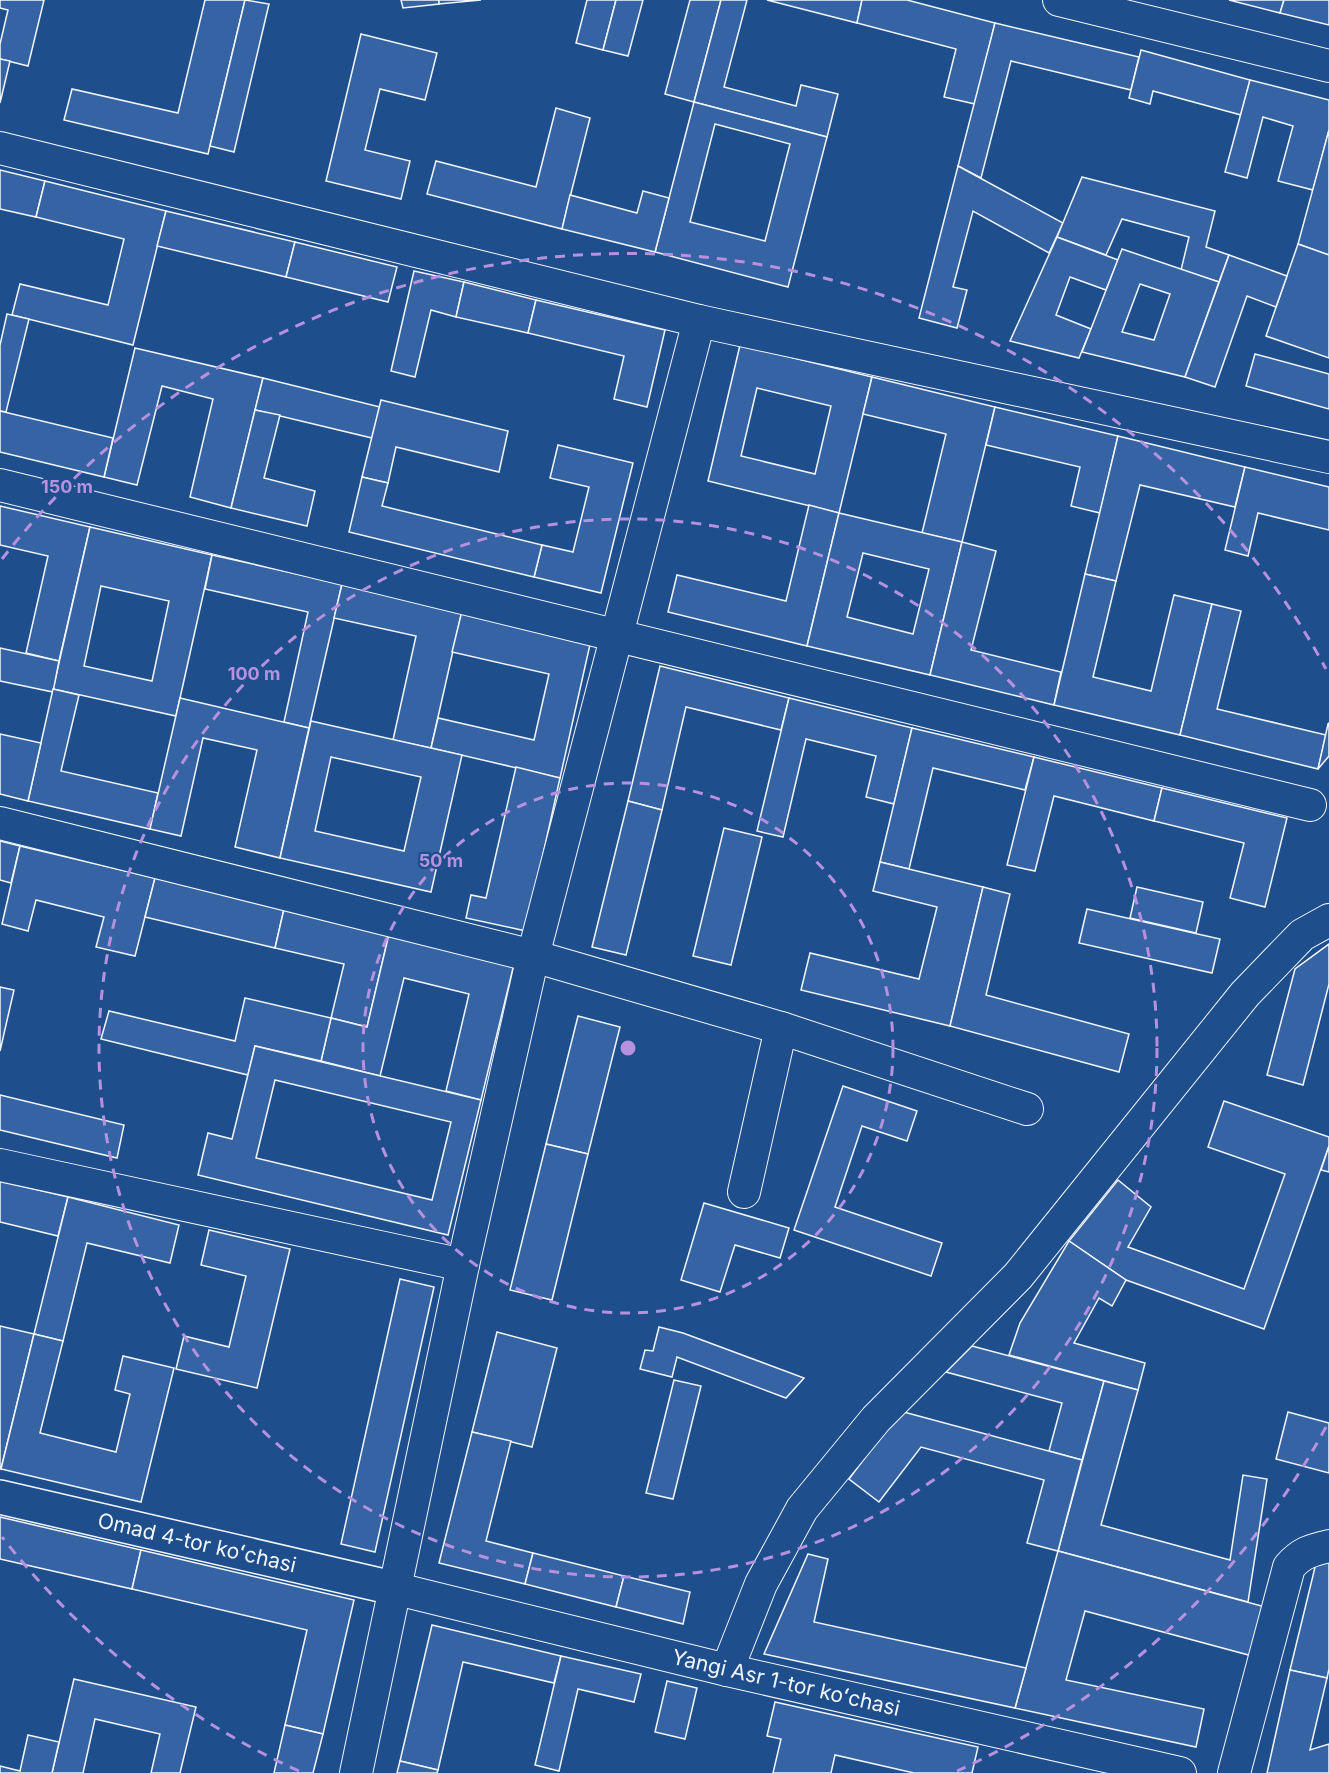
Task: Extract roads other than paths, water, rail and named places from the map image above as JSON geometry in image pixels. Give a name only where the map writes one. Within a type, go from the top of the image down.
[{"type":"street","points":[[1059,0],[1329,66]]},
{"type":"street","points":[[0,148],[699,321],[1329,457]]},
{"type":"street","points":[[356,1773],[393,1588],[533,956],[699,321]]},
{"type":"street","points":[[0,485],[1310,805]]},
{"type":"street","points":[[0,823],[533,956],[781,1028],[1027,1109]]},
{"type":"street","points":[[726,1670],[761,1584],[802,1509],[876,1419],[1018,1276],[1245,994],[1302,935],[1329,920]]},
{"type":"street","points":[[744,1192],[781,1028]]},
{"type":"street","points":[[0,1165],[463,1265]]},
{"type":"street","name":"Omad 4-tor koʻchasi","points":[[0,1497],[393,1588]]},
{"type":"street","points":[[1234,1773],[1288,1567],[1297,1557],[1306,1552],[1329,1546]]},
{"type":"street","name":"Yangi Asr 1-tor koʻchasi","points":[[393,1588],[726,1670],[1180,1773]]}]
